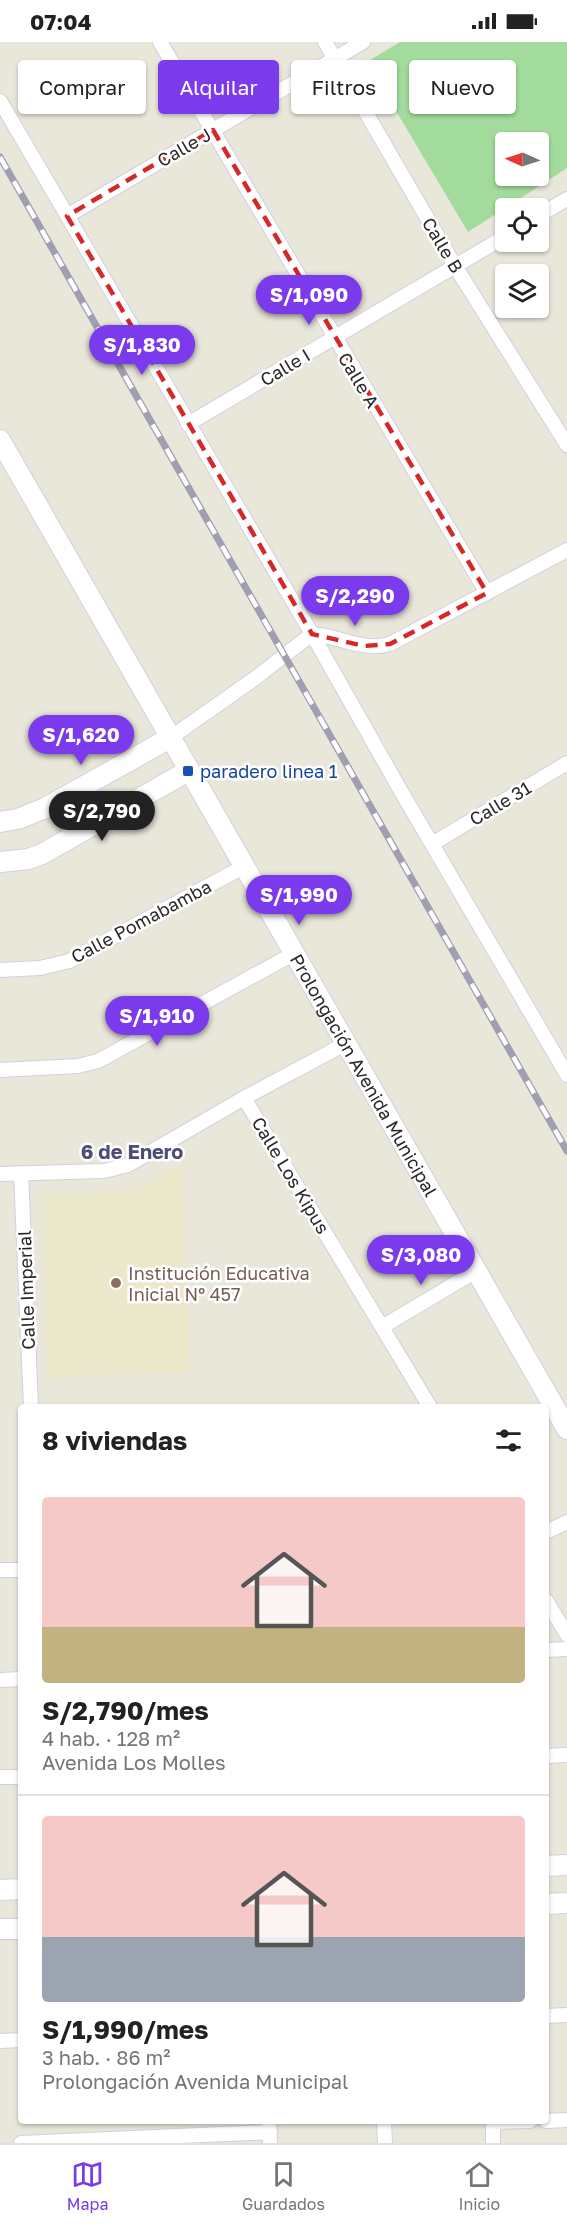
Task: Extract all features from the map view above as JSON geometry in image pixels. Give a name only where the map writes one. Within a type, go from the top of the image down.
[{"type":"main road","name":"Prolongación Avenida Municipal","points":[[0,440],[567,1429]]},
{"type":"main road","points":[[0,822],[18,819],[45,808],[170,738]]},
{"type":"main road","points":[[0,862],[28,859],[42,854],[188,771]]},
{"type":"main road","points":[[549,1866],[567,1865]]},
{"type":"main road","points":[[0,1890],[18,1889]]},
{"type":"main road","points":[[549,1904],[567,1903]]},
{"type":"main road","points":[[0,1929],[18,1929]]},
{"type":"street","name":"Calle A","points":[[160,42],[487,593]]},
{"type":"street","name":"Calle B","points":[[325,42],[455,266],[567,445]]},
{"type":"street","name":"Calle J","points":[[67,216],[363,42]]},
{"type":"street","points":[[0,101],[567,1075]]},
{"type":"street","points":[[549,210],[567,200]]},
{"type":"street","name":"Calle I","points":[[188,424],[495,242]]},
{"type":"street","points":[[170,738],[254,679],[312,634],[329,635],[377,648],[390,644],[567,550]]},
{"type":"street","name":"Calle 31","points":[[432,844],[567,763]]},
{"type":"street","name":"Calle Pomabamba","points":[[0,970],[40,968],[69,961],[243,867]]},
{"type":"street","points":[[0,1070],[78,1066],[98,1061],[293,954]]},
{"type":"street","points":[[0,1174],[104,1171],[128,1165],[244,1098],[345,1044]]},
{"type":"street","name":"Calle Los Kipus","points":[[244,1098],[428,1404]]},
{"type":"street","name":"Calle Imperial","points":[[21,1173],[31,1404]]},
{"type":"street","points":[[382,1327],[476,1271]]},
{"type":"street","points":[[549,1531],[567,1522]]},
{"type":"street","points":[[0,1570],[18,1570]]},
{"type":"street","points":[[549,1605],[567,1635]]},
{"type":"street","points":[[549,1650],[567,1649]]},
{"type":"street","points":[[0,1680],[18,1679]]},
{"type":"street","points":[[549,1756],[567,1755]]},
{"type":"street","points":[[0,1777],[18,1777]]},
{"type":"street","points":[[549,2016],[567,2015]]},
{"type":"street","points":[[0,2041],[18,2040]]},
{"type":"street","points":[[549,2121],[567,2120]]},
{"type":"street","points":[[384,2124],[385,2143]]},
{"type":"street","points":[[493,2124],[494,2143]]},
{"type":"street","points":[[21,2143],[270,2132]]},
{"type":"highlighted area","points":[[213,130],[487,593],[390,644],[364,646],[312,634],[67,216]]},
{"type":"shaded area","name":"Institución Educativa Inicial Nº 457","points":[[183,1164],[190,1371],[48,1378],[42,1195],[133,1190]]},
{"type":"green space","points":[[400,42],[567,42],[567,168],[549,180],[549,132],[495,132],[495,186],[539,186],[521,198],[495,198],[495,215],[468,232],[397,112],[397,60],[370,60]]},
{"type":"railway","points":[[0,157],[567,1151]]},
{"type":"place","name":"paradero linea 1","points":[[188,771]]},
{"type":"place","name":"Institución Educativa Inicial Nº 457","points":[[116,1283]]},
{"type":"district","name":"6 de Enero","points":[[132,1151]]}]
